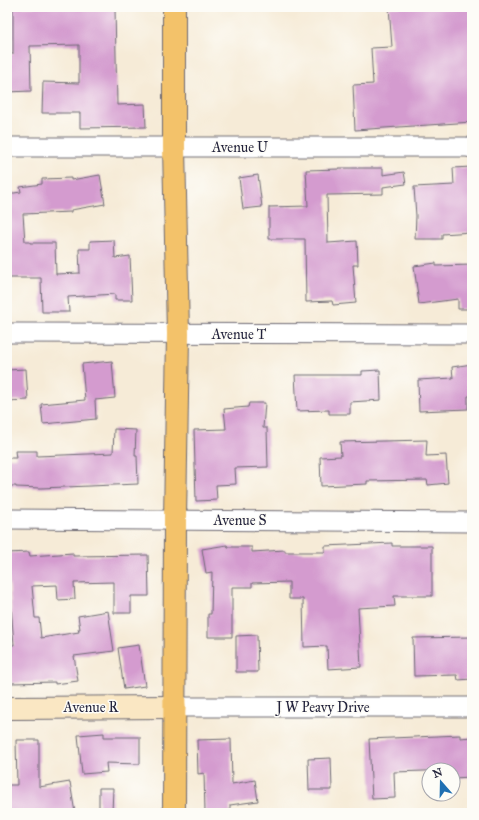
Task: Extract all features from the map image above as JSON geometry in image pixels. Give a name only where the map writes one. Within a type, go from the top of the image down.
[{"type":"main road","points":[[174,7],[174,147],[178,334],[175,520],[174,813]]},
{"type":"street","name":"Avenue U","points":[[7,147],[472,148]]},
{"type":"street","name":"Avenue T","points":[[7,333],[472,334]]},
{"type":"street","name":"Avenue S","points":[[7,520],[472,522]]},
{"type":"street","name":"J W Peavy Drive","points":[[174,707],[472,707]]},
{"type":"street","name":"Avenue R","points":[[7,708],[174,707]]},
{"type":"building","points":[[13,7],[86,7],[86,9],[115,9],[117,105],[145,104],[146,127],[80,128],[80,113],[42,113],[43,82],[79,83],[79,45],[30,46],[31,91],[7,92],[7,54],[13,54]]},
{"type":"building","points":[[389,7],[472,7],[472,122],[355,130],[353,85],[373,84],[371,48],[392,47]]},
{"type":"building","points":[[471,167],[472,232],[442,234],[442,239],[415,239],[416,216],[414,187],[454,185],[453,168]]},
{"type":"building","points":[[383,168],[383,175],[404,172],[406,184],[383,187],[383,194],[327,195],[328,243],[357,241],[358,265],[353,265],[356,303],[333,305],[332,301],[306,302],[305,239],[269,239],[269,207],[308,206],[306,170]]},
{"type":"building","points":[[100,175],[105,204],[71,210],[71,212],[23,214],[25,242],[55,243],[56,274],[80,273],[79,249],[90,249],[90,241],[114,240],[115,258],[130,256],[132,300],[115,300],[115,294],[68,297],[69,312],[42,312],[41,278],[7,278],[7,194],[21,192],[20,187],[42,184],[42,179],[71,178],[71,180]]},
{"type":"building","points":[[258,175],[262,207],[243,209],[239,178]]},
{"type":"building","points":[[436,263],[436,266],[472,265],[472,309],[458,309],[458,299],[419,304],[414,266]]},
{"type":"building","points":[[112,361],[115,398],[95,400],[96,419],[43,424],[41,404],[85,400],[82,364]]},
{"type":"building","points":[[472,364],[472,396],[468,396],[468,409],[419,411],[418,380],[453,378],[452,367]]},
{"type":"building","points":[[26,369],[28,400],[7,401],[7,370]]},
{"type":"building","points":[[380,370],[381,400],[350,402],[350,414],[329,414],[329,410],[297,411],[295,375],[362,375],[362,371]]},
{"type":"building","points":[[249,403],[265,403],[263,428],[267,428],[268,467],[235,468],[236,484],[216,485],[217,500],[196,501],[194,430],[226,429],[224,409],[248,407]]},
{"type":"building","points":[[114,429],[136,430],[135,456],[137,456],[138,484],[41,488],[7,486],[7,458],[16,458],[15,451],[37,451],[37,456],[113,453]]},
{"type":"building","points":[[427,440],[426,456],[446,455],[448,483],[428,485],[427,480],[367,481],[367,484],[321,486],[320,457],[341,456],[340,442]]},
{"type":"building","points":[[392,543],[392,546],[432,546],[432,596],[394,596],[395,606],[358,608],[361,667],[328,669],[327,646],[304,647],[303,599],[289,599],[289,582],[252,583],[252,587],[232,587],[232,637],[208,637],[208,614],[211,614],[212,572],[206,573],[202,549],[227,545],[228,547],[252,547],[252,552],[285,550],[285,552],[325,552],[325,546]]},
{"type":"building","points":[[29,552],[30,556],[73,553],[73,556],[148,555],[149,596],[131,596],[131,613],[114,613],[114,582],[74,583],[75,599],[58,600],[57,585],[32,586],[35,618],[39,618],[41,638],[79,632],[78,616],[108,611],[114,651],[74,656],[78,681],[55,684],[55,682],[11,683],[10,645],[14,645],[7,553]]},
{"type":"building","points":[[257,635],[258,672],[236,672],[236,636]]},
{"type":"building","points":[[472,637],[472,679],[458,680],[457,675],[414,676],[413,638]]},
{"type":"building","points":[[139,645],[145,686],[124,689],[118,648]]},
{"type":"building","points":[[104,733],[104,737],[140,737],[140,764],[106,763],[107,772],[82,774],[78,735]]},
{"type":"building","points":[[460,735],[460,738],[472,737],[472,777],[461,778],[461,762],[421,762],[421,771],[394,772],[395,798],[372,799],[369,739]]},
{"type":"building","points":[[231,739],[232,784],[255,780],[258,801],[230,805],[230,813],[205,813],[204,773],[198,774],[197,740]]},
{"type":"building","points":[[16,740],[39,740],[39,787],[70,782],[75,813],[7,813],[7,785],[17,785]]},
{"type":"building","points":[[331,758],[332,790],[309,790],[308,759]]},
{"type":"building","points":[[99,788],[113,788],[112,813],[99,813]]}]
